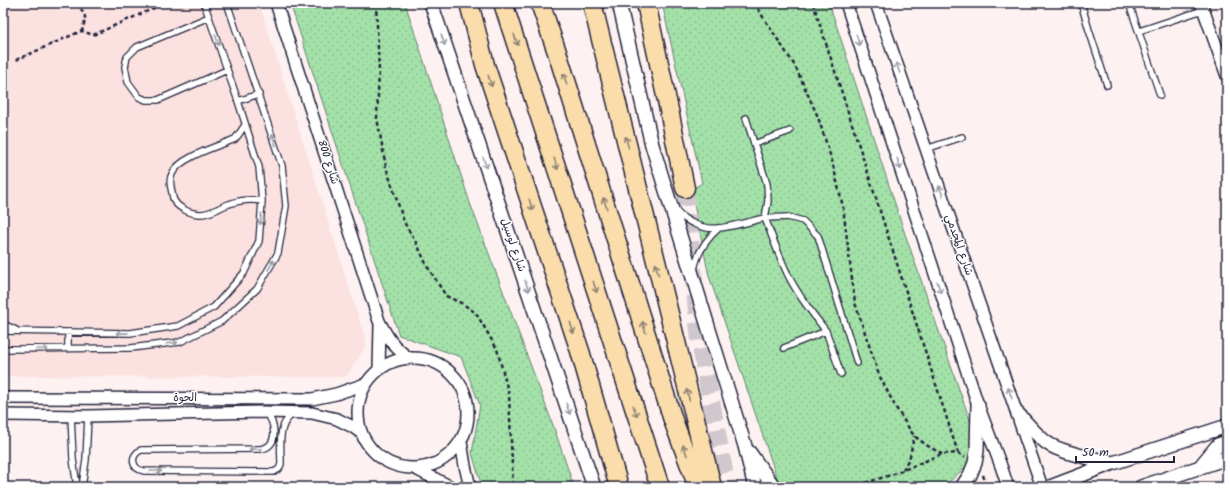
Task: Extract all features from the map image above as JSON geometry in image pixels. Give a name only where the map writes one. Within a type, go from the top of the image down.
[{"type":"highway","points":[[469,3],[485,65],[580,351],[619,487]]},
{"type":"highway","points":[[503,3],[660,487]]},
{"type":"highway","points":[[540,3],[674,420],[698,487]]},
{"type":"highway","points":[[592,3],[712,487]]},
{"type":"highway","points":[[646,3],[685,188]]},
{"type":"street","name":"شارع 800","points":[[276,3],[380,320],[392,343],[399,351],[409,358]]},
{"type":"street","name":"شارع لوسيل","points":[[431,3],[594,487]]},
{"type":"street","points":[[619,3],[652,145],[745,446],[755,487]]},
{"type":"street","points":[[846,3],[978,405],[1008,487]]},
{"type":"street","name":"شارع المجدمي","points":[[876,3],[1042,487]]},
{"type":"street","points":[[1202,7],[1227,76]]},
{"type":"street","name":"شارع 800","points":[[378,370],[380,320]]},
{"type":"street","points":[[409,358],[424,359],[438,364],[451,373],[460,384],[466,398],[468,413],[466,428],[461,442],[449,455],[434,465],[416,469],[398,467],[382,460],[369,448],[360,432],[357,416],[358,399],[365,384],[371,376],[378,370],[393,362],[409,358]]},
{"type":"street","name":"الحوة","points":[[3,398],[312,399],[336,394],[365,384]]},
{"type":"street","points":[[71,398],[71,416]]},
{"type":"street","points":[[88,398],[88,416]]},
{"type":"street","points":[[962,487],[967,482],[978,451],[978,405]]},
{"type":"street","name":"الحوة","points":[[3,415],[88,416],[265,412],[312,413],[329,416],[360,432]]},
{"type":"street","points":[[1018,414],[1048,443],[1077,454],[1113,463]]},
{"type":"street","points":[[1050,487],[1113,463],[1227,426]]},
{"type":"street","points":[[461,442],[470,487]]},
{"type":"street","points":[[1199,468],[1218,445],[1227,442]]},
{"type":"street","points":[[745,446],[774,487]]},
{"type":"street","points":[[1142,487],[1227,458]]},
{"type":"street","points":[[416,469],[451,487]]},
{"type":"lane","points":[[3,331],[130,333],[178,326],[214,307],[244,273],[258,241],[262,200],[258,167],[238,101],[204,3]]},
{"type":"lane","points":[[3,349],[68,350],[132,348],[180,342],[222,321],[257,289],[278,253],[286,206],[282,166],[227,3]]},
{"type":"lane","points":[[1081,3],[1107,85]]},
{"type":"lane","points":[[1129,3],[1160,95]]},
{"type":"lane","points":[[1139,32],[1202,7]]},
{"type":"lane","points":[[209,17],[137,47],[127,57],[125,67],[128,82],[139,97],[146,100],[158,100],[227,70]]},
{"type":"lane","points":[[238,101],[258,94]]},
{"type":"lane","points":[[746,118],[767,184],[768,200],[765,218],[776,248],[789,276],[826,331],[841,374]]},
{"type":"lane","points":[[245,125],[235,139],[194,155],[179,165],[171,174],[170,185],[174,201],[181,208],[200,214],[218,210],[228,204],[240,200],[262,200]]},
{"type":"lane","points":[[754,144],[790,131]]},
{"type":"lane","points":[[926,149],[962,137]]},
{"type":"lane","points":[[672,207],[681,216],[693,223],[710,228],[719,228],[765,218],[788,217],[803,221],[818,236],[857,363]]},
{"type":"lane","points":[[694,282],[695,264],[698,256],[706,241],[719,228]]},
{"type":"lane","points":[[3,324],[20,331]]},
{"type":"lane","points":[[784,348],[826,331]]},
{"type":"lane","points":[[68,332],[68,350]]},
{"type":"lane","points":[[265,412],[271,419],[274,428],[273,442],[268,448],[141,450],[135,454],[133,463],[138,469],[144,471],[274,472],[279,469],[281,464],[283,426],[288,418],[297,413]]},
{"type":"lane","points":[[71,416],[73,459],[77,487]]},
{"type":"lane","points":[[82,487],[86,460],[88,416]]},
{"type":"path","points":[[77,3],[84,12],[86,18],[82,32]]},
{"type":"path","points":[[16,60],[82,32],[93,35],[166,3]]},
{"type":"path","points":[[376,3],[379,72],[377,118],[386,168],[404,222],[418,246],[427,266],[446,296],[463,304],[476,313],[497,350],[509,395],[513,487]]},
{"type":"path","points":[[754,3],[795,66],[818,117],[832,161],[843,207],[855,303],[879,375],[896,408],[914,436],[942,454]]},
{"type":"path","points":[[813,3],[958,453]]},
{"type":"path","points":[[903,470],[910,456],[914,436]]},
{"type":"path","points":[[852,487],[903,470],[942,454],[958,453],[975,463]]},
{"type":"shaded area","points":[[3,3],[259,3],[367,344],[346,377],[3,376]]},
{"type":"green space","points":[[290,3],[405,3],[470,203],[553,425],[574,487],[482,487],[472,453],[480,405],[461,357],[399,335]]},
{"type":"green space","points":[[662,3],[829,3],[905,234],[981,452],[944,487],[780,487],[709,276],[691,190],[702,183]]},
{"type":"tunnel","points":[[685,188],[700,342],[727,487]]}]
